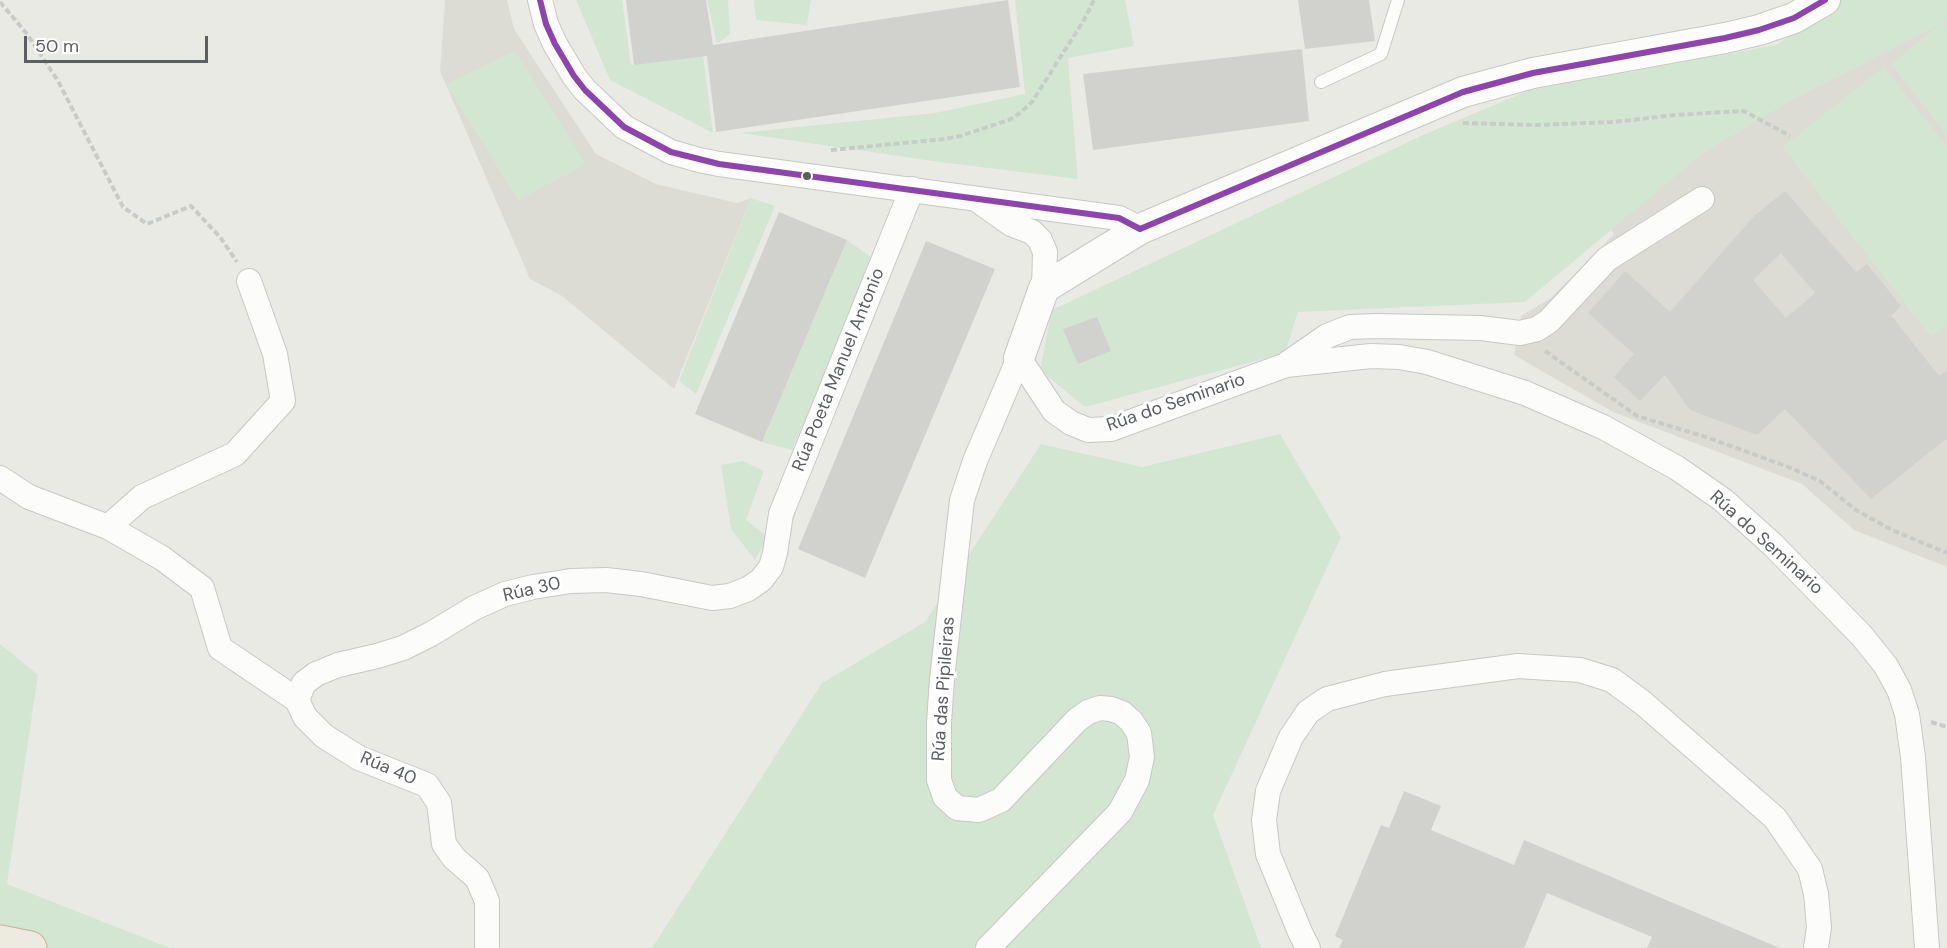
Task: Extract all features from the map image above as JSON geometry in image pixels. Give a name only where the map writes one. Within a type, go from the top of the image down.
[{"type":"highway","points":[[0,942],[30,948]]},
{"type":"street","points":[[540,0],[546,24],[555,44],[585,90],[624,127],[652,144],[683,156],[719,164],[1119,218],[1140,229]]},
{"type":"street","points":[[1044,288],[1140,229],[1463,92],[1533,73],[1759,30],[1794,18],[1825,0]]},
{"type":"street","name":"Rúa Poeta Manuel Antonio","points":[[775,553],[781,514],[912,189]]},
{"type":"street","points":[[976,199],[1011,224],[1032,232],[1041,240],[1045,252],[1044,288],[1019,358]]},
{"type":"street","points":[[1286,365],[1327,336],[1350,327],[1480,328],[1520,333],[1537,329],[1549,321],[1607,259],[1702,199]]},
{"type":"street","points":[[108,527],[142,497],[235,454],[283,401],[275,354],[249,281]]},
{"type":"street","name":"Rúa do Seminario","points":[[1019,358],[1054,411],[1071,423],[1088,430],[1111,429],[1286,365],[1371,356],[1399,357],[1427,362],[1525,393],[1603,427],[1677,468],[1723,500],[1773,545],[1862,636],[1886,666],[1899,690],[1907,714],[1913,757],[1927,948]]},
{"type":"street","name":"Rúa das Pipileiras","points":[[988,948],[1120,812],[1137,780],[1142,757],[1139,733],[1131,721],[1122,713],[1100,708],[1088,712],[1077,720],[1001,800],[979,810],[957,808],[945,797],[939,780],[942,679],[962,500],[975,461],[1019,358]]},
{"type":"street","points":[[0,478],[29,497],[108,527],[162,558],[202,588],[220,648],[297,700]]},
{"type":"street","name":"Rúa 30","points":[[297,700],[304,683],[316,674],[338,665],[403,648],[505,594],[571,581],[606,580],[641,584],[712,598],[730,596],[748,590],[761,580],[771,567],[775,553]]},
{"type":"street","points":[[1308,948],[1268,854],[1264,820],[1268,791],[1291,737],[1308,712],[1327,699],[1385,684],[1518,666],[1580,670],[1612,680],[1643,703],[1775,818],[1810,869],[1816,894],[1819,927],[1816,948]]},
{"type":"street","name":"Rúa 40","points":[[297,700],[305,717],[324,736],[359,758],[427,785],[439,803],[444,844],[454,858],[477,878],[487,902],[487,948]]},
{"type":"lane","points":[[1321,82],[1381,54],[1398,0]]},
{"type":"path","points":[[831,150],[953,138],[1009,120],[1032,102],[1084,20],[1094,0]]},
{"type":"path","points":[[0,2],[27,34],[58,81],[123,207],[147,224],[191,206],[220,237],[249,281]]},
{"type":"path","points":[[1453,123],[1536,125],[1603,123],[1674,115],[1744,111],[1790,136]]},
{"type":"path","points":[[1520,333],[1637,416],[1706,437],[1820,481],[1856,510],[1892,530],[1947,553]]},
{"type":"shaded area","points":[[445,0],[507,0],[514,29],[596,154],[656,184],[737,203],[751,198],[674,389],[562,296],[530,279],[440,71]]},
{"type":"shaded area","points":[[1947,7],[1947,567],[1854,530],[1802,484],[1613,412],[1514,355],[1521,316],[1551,298],[1614,234],[1600,216],[1699,148]]},
{"type":"green space","points":[[576,0],[622,0],[631,65],[703,56],[713,133],[610,80]]},
{"type":"green space","points":[[707,0],[728,0],[730,34],[717,44]]},
{"type":"green space","points":[[754,0],[811,0],[807,25],[756,20]]},
{"type":"green space","points":[[1015,0],[1125,0],[1134,46],[1068,58],[1078,179],[740,133],[935,113],[1025,94]]},
{"type":"green space","points":[[1841,0],[1947,0],[1947,21],[1944,23],[1947,28],[1947,135],[1891,64],[1939,25],[1790,101],[1702,154],[1525,302],[1298,312],[1285,353],[1085,407],[1040,370],[1052,310],[1423,135],[1530,90],[1776,45]]},
{"type":"green space","points":[[515,51],[586,164],[518,200],[446,84]]},
{"type":"green space","points":[[1884,67],[1947,147],[1947,325],[1931,337],[1782,147]]},
{"type":"green space","points":[[751,198],[775,206],[696,394],[679,381]]},
{"type":"green space","points":[[847,240],[874,259],[792,450],[762,442]]},
{"type":"green space","points":[[1280,434],[1341,537],[1213,815],[1261,948],[652,948],[822,683],[925,622],[1041,444],[1142,467]]},
{"type":"green space","points":[[743,461],[764,471],[746,520],[768,537],[755,560],[731,529],[721,465]]},
{"type":"green space","points":[[0,644],[38,675],[7,884],[170,948],[0,948]]},
{"type":"building","points":[[626,0],[706,0],[713,45],[1008,0],[1020,87],[716,132],[707,56],[634,65]]},
{"type":"building","points":[[1298,0],[1369,0],[1375,41],[1305,49]]},
{"type":"building","points":[[1302,49],[1309,121],[1093,150],[1083,74]]},
{"type":"building","points":[[1785,191],[1856,272],[1867,264],[1901,306],[1891,315],[1939,376],[1947,370],[1947,438],[1871,499],[1785,409],[1757,435],[1690,410],[1665,375],[1640,401],[1614,377],[1634,354],[1588,313],[1625,271],[1670,312],[1754,216]],"holes":[[[1781,253],[1815,293],[1786,318],[1753,280]]]},
{"type":"building","points":[[779,212],[847,240],[762,442],[695,414]]},
{"type":"building","points":[[926,241],[995,269],[865,578],[798,549]]},
{"type":"building","points":[[1097,317],[1111,351],[1078,364],[1063,329]]},
{"type":"building","points":[[1404,791],[1441,806],[1431,830],[1514,865],[1524,840],[1780,948],[1647,948],[1652,937],[1547,893],[1524,948],[1339,948],[1343,940],[1335,936],[1381,825],[1389,828]]},
{"type":"transit line","points":[[540,0],[546,24],[555,44],[585,90],[624,127],[671,152],[719,164],[1119,218],[1140,229]]},
{"type":"transit line","points":[[1140,229],[1463,92],[1533,73],[1759,30],[1794,18],[1825,0]]}]
